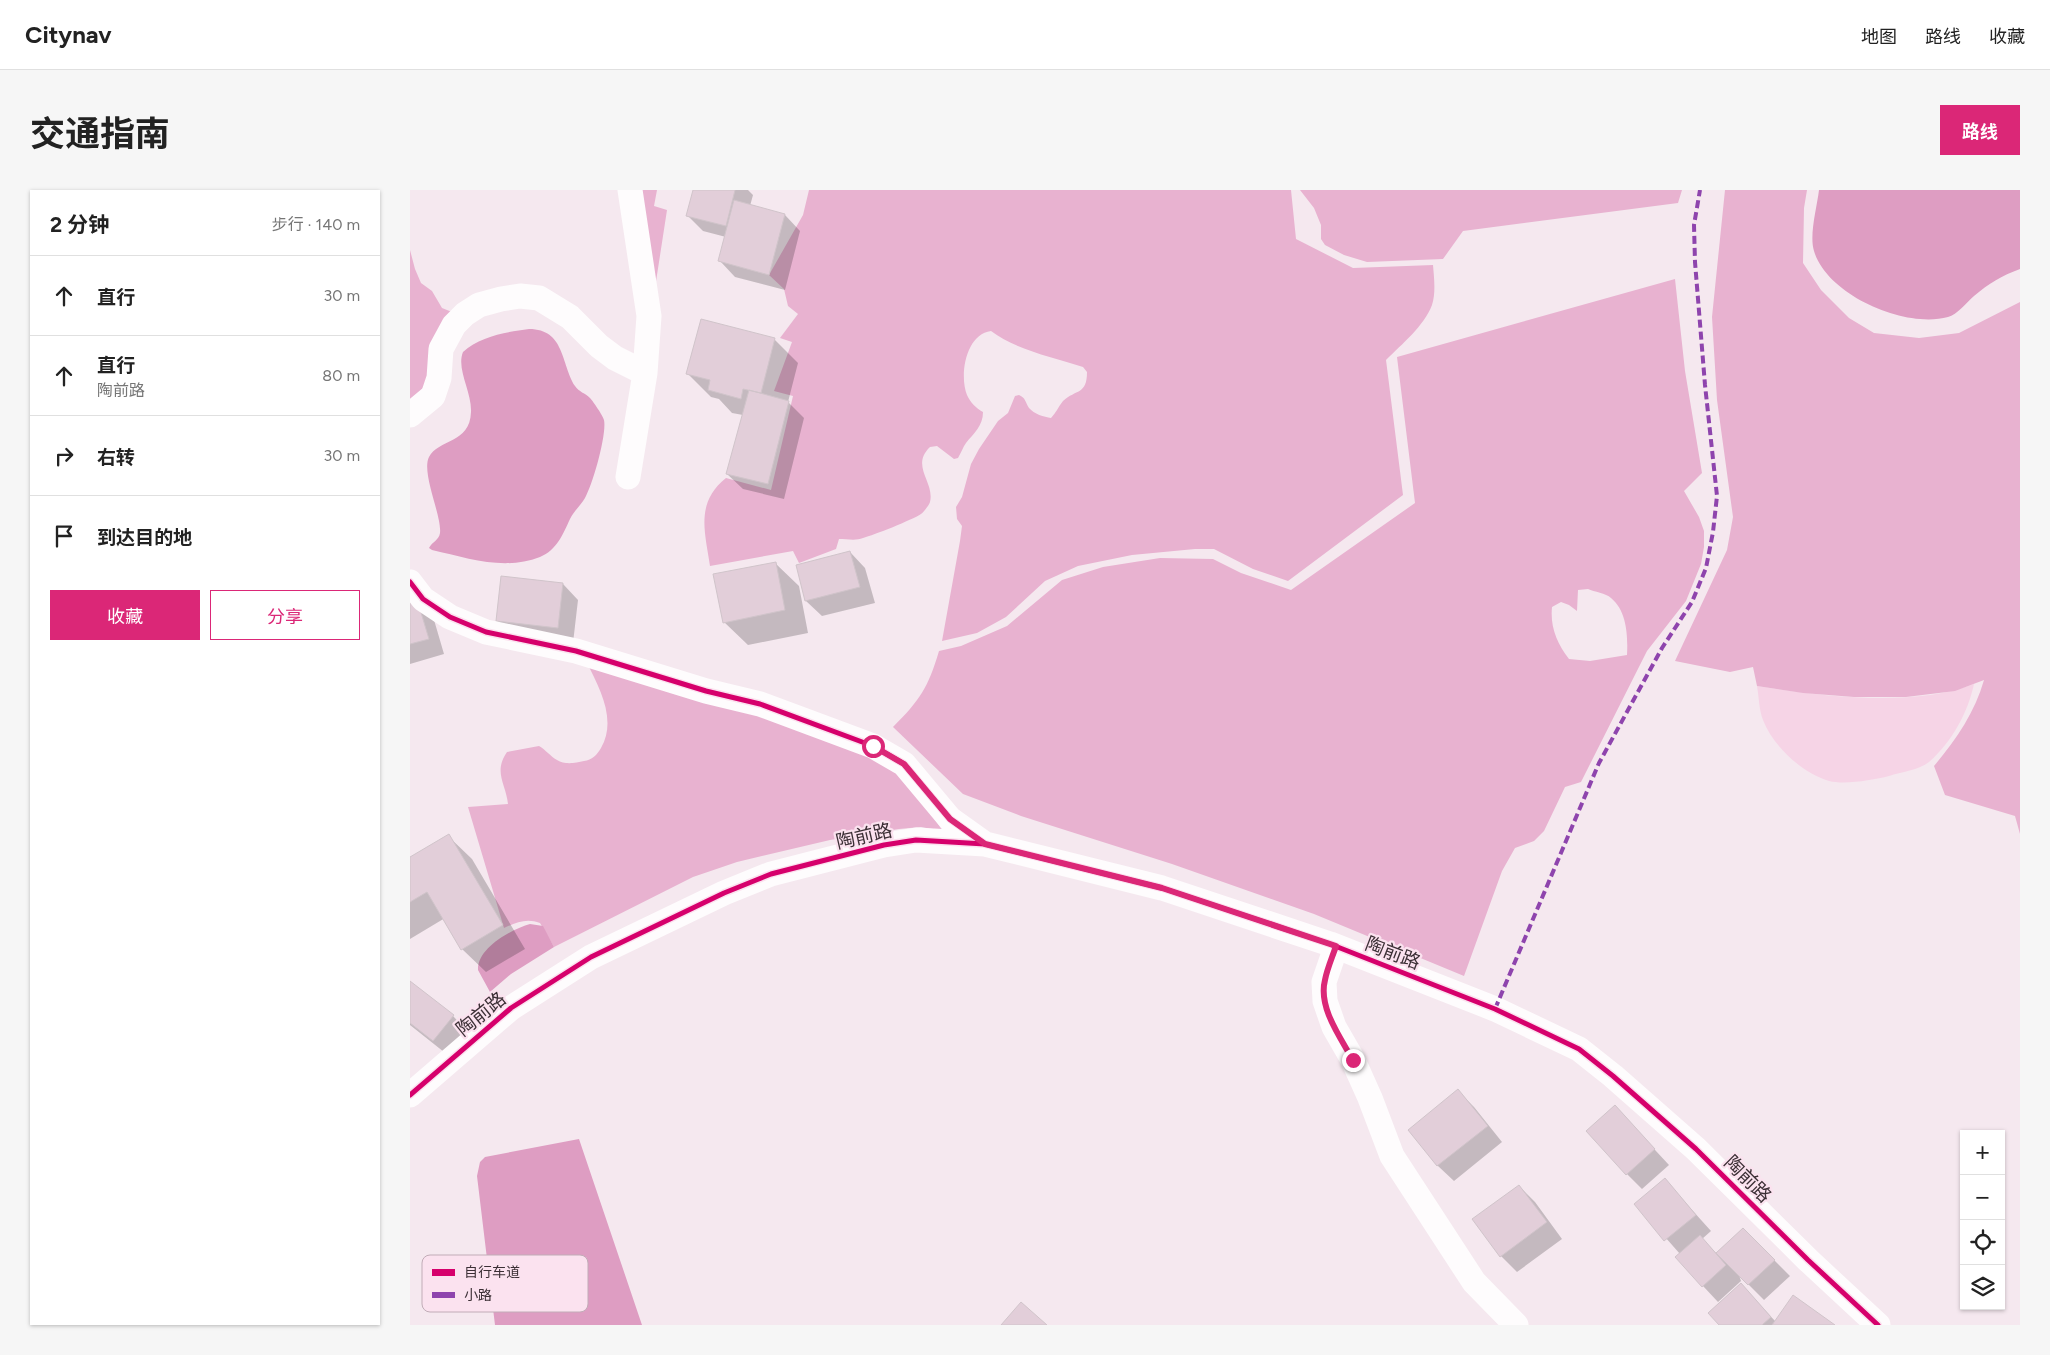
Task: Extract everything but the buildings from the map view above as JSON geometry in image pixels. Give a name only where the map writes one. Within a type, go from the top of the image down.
[{"type":"street","points":[[628,477],[645,373],[649,316],[630,190]]},
{"type":"street","points":[[410,415],[433,396],[439,378],[441,349],[454,325],[465,314],[479,305],[501,299],[520,296],[539,298],[570,317],[599,346],[615,358],[645,373]]},
{"type":"street","points":[[410,582],[424,599],[450,617],[486,632],[576,650],[706,691],[760,704],[873,746],[904,764],[950,819],[985,844]]},
{"type":"street","name":"陶前路","points":[[410,1095],[510,1008],[590,957],[724,893],[771,874],[884,845],[916,840],[985,844],[1162,888],[1336,946],[1495,1009],[1579,1049],[1613,1076],[1696,1149],[1808,1260],[1878,1325]]},
{"type":"street","points":[[1336,946],[1324,982],[1325,1001],[1334,1027],[1353,1060],[1370,1098],[1392,1156],[1474,1282],[1516,1325]]},
{"type":"shaded area","points":[[636,190],[657,190],[654,206],[667,210],[655,288]]},
{"type":"shaded area","points":[[809,190],[1291,190],[1296,239],[1353,268],[1433,265],[1434,295],[1432,305],[1424,320],[1386,360],[1403,495],[1288,581],[1253,569],[1214,549],[1132,555],[1078,566],[1045,581],[1006,617],[977,633],[942,641],[962,526],[957,519],[956,507],[962,497],[971,464],[979,449],[998,421],[1008,413],[1015,396],[1023,397],[1029,408],[1034,412],[1051,418],[1063,401],[1083,388],[1087,379],[1087,372],[1083,367],[1023,348],[991,331],[982,334],[970,347],[964,367],[967,395],[974,405],[983,412],[983,417],[978,429],[965,445],[958,458],[954,459],[937,446],[930,447],[924,454],[923,467],[931,495],[929,503],[922,513],[860,539],[839,539],[836,549],[799,563],[793,551],[710,566],[704,519],[706,508],[716,488],[726,478],[771,490],[793,396],[774,391],[792,342],[780,338],[798,314],[788,306],[784,289],[769,275],[803,215]]},
{"type":"shaded area","points":[[1300,190],[1682,190],[1678,203],[1463,231],[1443,259],[1367,262],[1344,255],[1325,245],[1321,239],[1321,225],[1314,208]]},
{"type":"shaded area","points":[[1725,190],[1807,190],[1804,208],[1803,263],[1821,290],[1849,318],[1874,333],[1919,338],[1959,333],[2020,302],[2020,834],[2015,816],[1945,795],[1934,766],[1964,725],[1984,680],[1955,691],[1906,697],[1854,697],[1803,693],[1757,686],[1753,667],[1730,672],[1675,661],[1727,550],[1733,517],[1717,400],[1712,317]]},
{"type":"shaded area","points":[[1819,190],[2020,190],[2020,269],[1990,284],[1951,316],[1930,319],[1911,318],[1890,313],[1870,305],[1851,294],[1834,282],[1822,267],[1814,251],[1812,237]]},
{"type":"shaded area","points":[[410,250],[421,283],[432,291],[442,308],[457,314],[432,375],[410,406]]},
{"type":"shaded area","points":[[1675,279],[1685,371],[1702,473],[1684,491],[1699,517],[1704,531],[1701,564],[1686,601],[1647,651],[1581,782],[1565,787],[1544,831],[1534,841],[1515,848],[1502,871],[1464,976],[1314,914],[1172,864],[1021,816],[963,794],[893,727],[922,693],[931,675],[939,651],[961,646],[1007,626],[1062,580],[1103,567],[1160,558],[1213,559],[1241,573],[1291,590],[1415,503],[1397,357]],"holes":[[[1588,589],[1609,596],[1616,603],[1623,617],[1627,632],[1627,655],[1590,661],[1569,659],[1561,647],[1553,628],[1552,607],[1561,602],[1577,611],[1578,590]]]},
{"type":"shaded area","points":[[529,329],[541,331],[556,341],[575,386],[588,396],[604,420],[601,447],[588,491],[559,541],[551,550],[540,557],[513,563],[500,563],[486,562],[432,550],[429,548],[440,533],[440,526],[429,484],[427,464],[433,451],[460,436],[469,422],[471,404],[461,366],[463,352],[486,338]]},
{"type":"shaded area","points":[[587,663],[851,744],[905,778],[943,831],[921,827],[899,829],[830,840],[737,862],[693,877],[554,947],[540,923],[522,921],[504,928],[468,807],[508,804],[501,772],[503,759],[507,752],[539,746],[563,763],[589,760],[598,753],[606,737],[607,716],[597,683]]},
{"type":"shaded area","points":[[1974,684],[1968,705],[1958,726],[1945,745],[1929,762],[1915,769],[1889,776],[1851,782],[1829,781],[1819,777],[1799,765],[1781,749],[1763,720],[1757,686],[1837,696],[1895,698],[1923,696]]},
{"type":"shaded area","points":[[530,924],[543,926],[554,947],[511,974],[490,992],[478,970],[483,954],[505,935]]},
{"type":"shaded area","points":[[579,1139],[642,1325],[495,1325],[493,1312],[588,1312],[588,1255],[487,1255],[477,1176],[480,1162],[485,1157]]},
{"type":"marked path","points":[[1495,1009],[1599,763],[1662,648],[1692,602],[1706,568],[1717,496],[1705,385],[1695,262],[1694,225],[1700,190]]},
{"type":"cycle path","points":[[410,582],[423,599],[450,617],[486,632],[576,651],[706,691],[760,704],[873,746],[904,764],[950,819],[985,844]]},
{"type":"cycle path","points":[[410,1095],[511,1008],[591,957],[724,893],[771,874],[884,845],[916,840],[985,844],[1162,888],[1330,944],[1495,1009],[1579,1049],[1613,1076],[1696,1149],[1808,1260],[1878,1325]]},
{"type":"route","points":[[873,746],[904,764],[950,819],[985,844],[1162,888],[1336,946],[1324,982],[1325,1001],[1334,1027],[1353,1060]]}]
